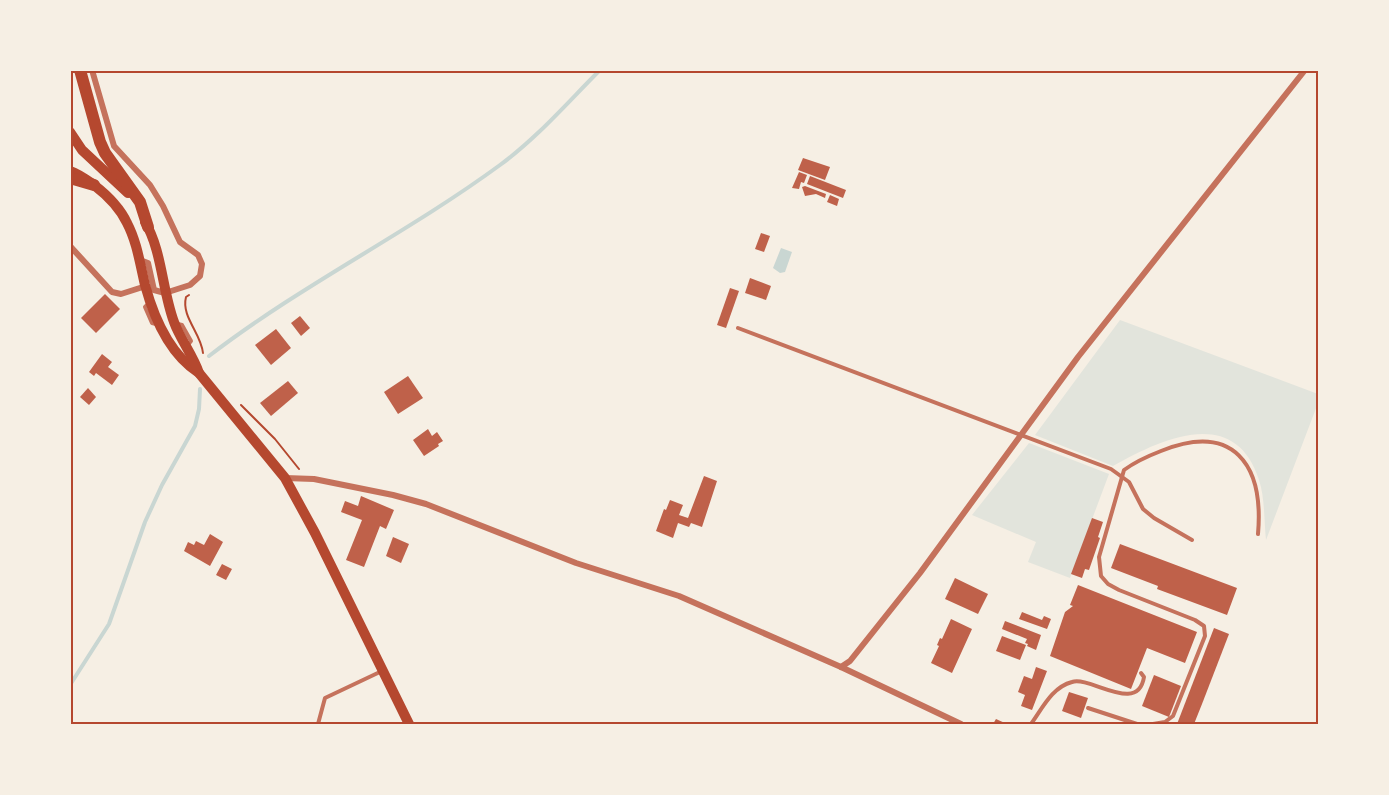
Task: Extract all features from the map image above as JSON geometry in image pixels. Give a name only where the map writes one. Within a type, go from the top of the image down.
[{"type":"highway","points":[[80,70],[100,142],[105,153],[140,202],[148,227]]},
{"type":"highway","points":[[70,178],[94,185]]},
{"type":"main road","points":[[70,132],[82,150],[130,195],[148,227],[174,324],[199,373],[285,478],[408,724]]},
{"type":"main road","points":[[70,171],[106,195],[126,221],[136,243],[150,301],[160,325],[178,356],[199,373]]},
{"type":"street","points":[[92,70],[114,146],[150,185],[180,242],[198,255],[202,264],[200,276],[190,285],[165,292],[154,290],[148,263],[140,260]]},
{"type":"street","points":[[841,667],[850,661],[920,573],[1078,357],[1305,70]]},
{"type":"street","points":[[70,246],[112,292],[121,294],[146,286]]},
{"type":"street","points":[[285,478],[306,479],[393,495],[426,504],[576,563],[680,596],[841,667],[961,724]]},
{"type":"lane","points":[[738,328],[1111,469],[1129,482],[1143,509],[1192,540]]},
{"type":"lane","points":[[1153,724],[1165,722],[1173,716],[1205,636],[1205,630],[1204,626],[1195,620],[1119,590],[1108,584],[1101,576],[1099,557],[1124,470],[1132,464],[1184,443],[1199,441],[1226,446],[1242,458],[1252,478],[1259,519],[1258,534]]},
{"type":"lane","points":[[318,724],[325,698],[383,671]]},
{"type":"lane","points":[[1031,724],[1050,698],[1063,685],[1077,681],[1116,693],[1132,693],[1141,686],[1144,677],[1141,674]]},
{"type":"lane","points":[[1088,708],[1137,724]]},
{"type":"path","points":[[191,294],[186,297],[186,311],[202,343],[203,358]]},
{"type":"path","points":[[238,402],[275,439],[306,479]]},
{"type":"shaded area","points":[[781,248],[792,252],[785,272],[780,273],[773,268]]},
{"type":"shaded area","points":[[1120,320],[1318,394],[1318,403],[1266,540],[1259,480],[1248,456],[1233,442],[1215,435],[1195,434],[1153,446],[1113,466],[1035,435]]},
{"type":"shaded area","points":[[1029,443],[1109,474],[1070,578],[1028,562],[1036,542],[972,515]]},
{"type":"building","points":[[803,158],[830,167],[825,180],[798,170]]},
{"type":"building","points":[[799,172],[807,175],[804,183],[801,182],[799,189],[792,188]]},
{"type":"building","points":[[810,176],[846,190],[843,198],[807,184]]},
{"type":"building","points":[[802,187],[826,194],[825,198],[816,194],[805,196]]},
{"type":"building","points":[[830,195],[839,199],[837,206],[827,202]]},
{"type":"building","points":[[761,233],[770,236],[764,252],[755,249]]},
{"type":"building","points":[[750,278],[771,286],[766,300],[745,293]]},
{"type":"building","points":[[730,288],[739,291],[726,328],[717,325]]},
{"type":"building","points":[[105,294],[120,309],[96,333],[81,318]]},
{"type":"building","points":[[300,316],[310,328],[301,336],[291,323]]},
{"type":"building","points":[[276,329],[291,348],[271,365],[255,345]]},
{"type":"building","points":[[102,354],[112,362],[108,367],[119,375],[112,385],[96,373],[94,376],[89,372]]},
{"type":"building","points":[[408,376],[423,398],[398,414],[384,392]]},
{"type":"building","points":[[288,381],[298,393],[271,416],[260,403]]},
{"type":"building","points":[[88,388],[96,397],[89,405],[80,397]]},
{"type":"building","points":[[428,429],[432,436],[437,432],[443,441],[424,456],[413,440]]},
{"type":"building","points":[[704,476],[717,481],[702,527],[691,523],[689,527],[678,523],[673,538],[656,531],[670,500],[683,505],[679,515],[688,518]]},
{"type":"building","points":[[361,496],[394,510],[386,529],[380,526],[364,567],[346,560],[362,520],[341,512],[345,501],[358,506]]},
{"type":"building","points":[[1092,518],[1103,522],[1089,570],[1085,569],[1082,578],[1071,574]]},
{"type":"building","points":[[210,534],[223,542],[210,566],[184,551],[188,542],[194,545],[196,541],[204,545]]},
{"type":"building","points":[[393,537],[409,544],[401,563],[386,556]]},
{"type":"building","points":[[1120,544],[1237,588],[1227,615],[1157,589],[1158,586],[1111,568]]},
{"type":"building","points":[[222,564],[232,569],[226,580],[216,575]]},
{"type":"building","points":[[955,578],[988,594],[978,614],[945,599]]},
{"type":"building","points":[[1078,585],[1197,632],[1185,663],[1147,648],[1131,689],[1050,656],[1065,612],[1073,606],[1070,605]]},
{"type":"building","points":[[1022,612],[1042,620],[1044,616],[1051,619],[1047,629],[1019,619]]},
{"type":"building","points":[[951,619],[972,629],[952,673],[931,663],[940,638],[942,639]]},
{"type":"building","points":[[1005,621],[1041,635],[1036,650],[1027,646],[1028,644],[1025,643],[1027,639],[1002,629]]},
{"type":"building","points":[[1214,628],[1229,634],[1194,724],[1177,724]]},
{"type":"building","points":[[1002,636],[1026,645],[1020,660],[996,651]]},
{"type":"building","points":[[1036,667],[1047,671],[1032,710],[1021,706],[1025,695],[1018,692],[1024,676],[1032,679]]},
{"type":"building","points":[[1154,675],[1181,686],[1169,717],[1142,706]]},
{"type":"building","points":[[1069,692],[1088,698],[1081,718],[1062,711]]},
{"type":"building","points":[[996,719],[1007,724],[993,724]]},
{"type":"waterway","points":[[209,356],[280,306],[428,214],[514,155],[600,70]]},
{"type":"waterway","points":[[70,685],[109,624],[145,522],[162,485],[195,426],[200,389]]}]
